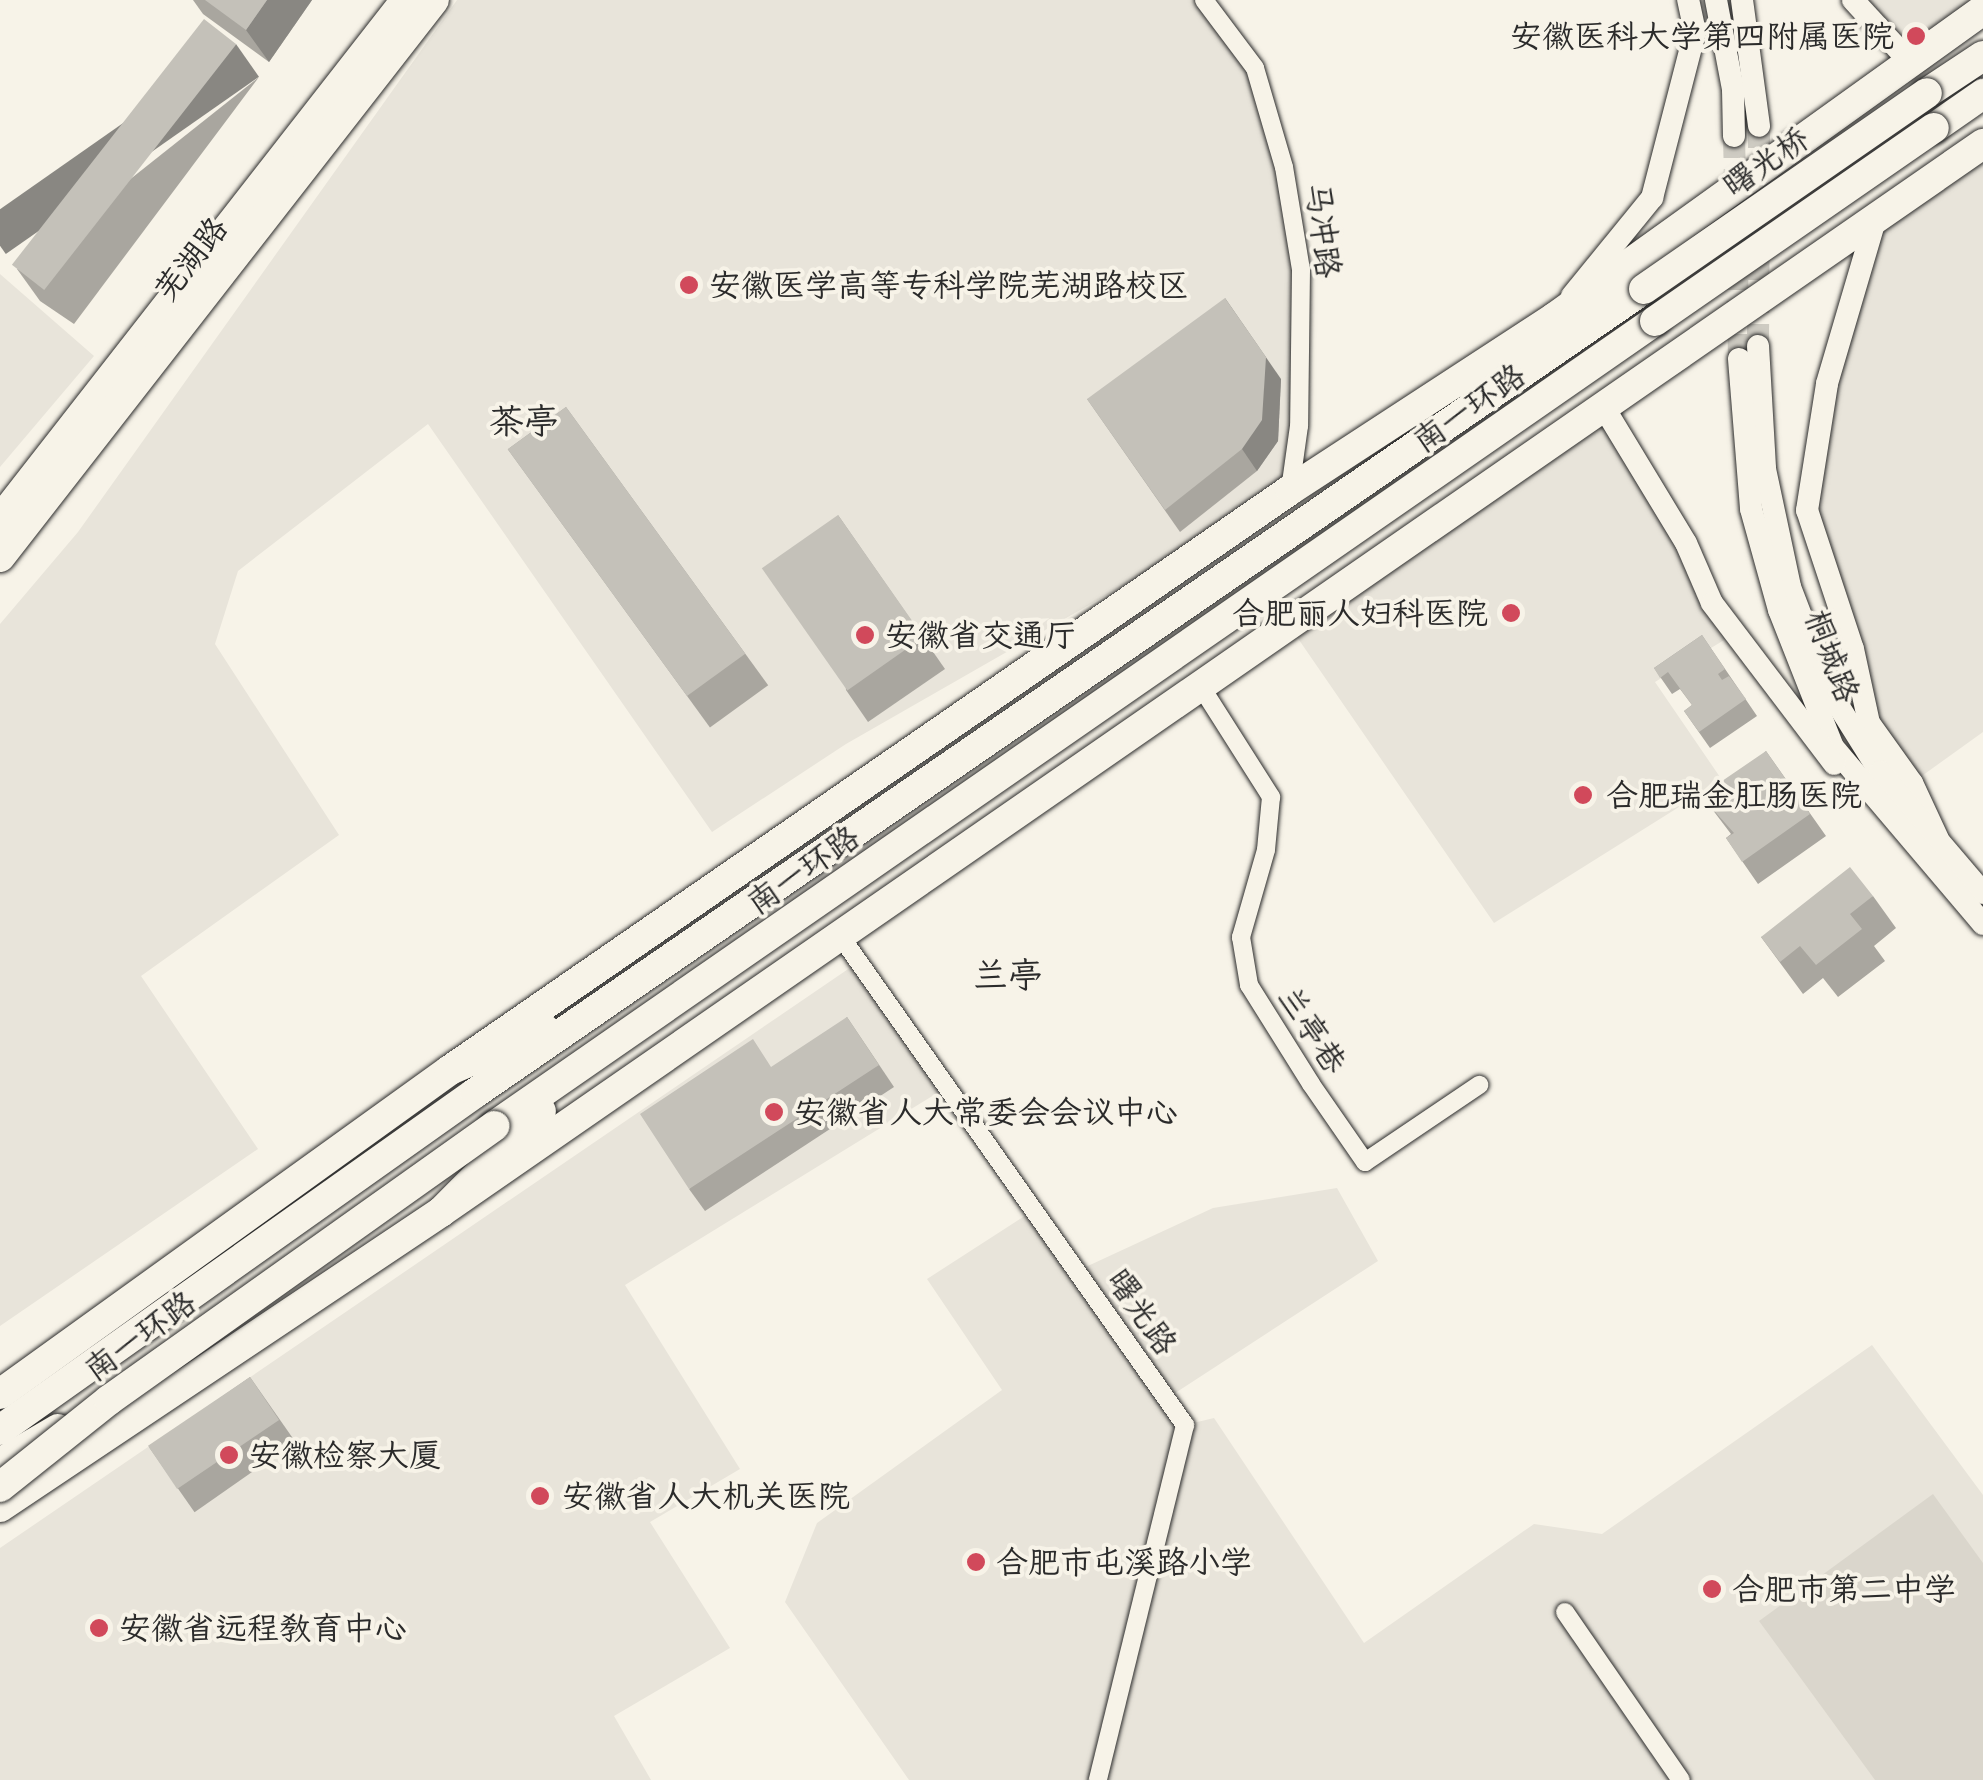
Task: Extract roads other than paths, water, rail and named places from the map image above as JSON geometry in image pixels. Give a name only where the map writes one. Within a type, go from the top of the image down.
[{"type":"main road","name":"芜湖路","points":[[0,520],[406,0]]},
{"type":"main road","name":"芜湖路","points":[[0,557],[434,0]]},
{"type":"main road","points":[[0,1394],[450,1070],[1290,490],[1554,318],[1983,10]]},
{"type":"main road","name":"曙光桥","points":[[1644,290],[1983,56]]},
{"type":"main road","name":"曙光桥","points":[[1654,322],[1983,94]]},
{"type":"main road","points":[[0,1507],[441,1212],[1983,144]]},
{"type":"main road","name":"南一环路","points":[[0,1430],[475,1093],[1644,290]]},
{"type":"main road","name":"南一环路","points":[[0,1487],[110,1400],[494,1126],[1654,322]]},
{"type":"main road","points":[[450,1070],[607,1002]]},
{"type":"main road","points":[[441,1212],[596,1056]]},
{"type":"main road","points":[[0,1462],[110,1400]]},
{"type":"street","name":"马冲路","points":[[1204,0],[1255,68],[1284,167],[1301,270],[1299,426],[1290,490]]},
{"type":"street","points":[[1554,318],[1652,198],[1696,32],[1688,0]]},
{"type":"street","points":[[1716,0],[1731,72],[1734,136]]},
{"type":"street","points":[[1742,0],[1759,126]]},
{"type":"street","points":[[1853,0],[1909,61]]},
{"type":"street","points":[[1876,218],[1827,384],[1807,510],[1853,649],[1869,723],[1912,783],[1938,838]]},
{"type":"street","name":"桐城路","points":[[1983,893],[1880,772],[1832,694],[1790,587],[1766,469],[1749,352],[1751,509],[1779,610],[1833,747],[1983,924]]},
{"type":"street","points":[[1603,406],[1686,543],[1712,603],[1821,751],[1863,782]]},
{"type":"street","name":"兰亭巷","points":[[1200,685],[1270,797],[1266,850],[1241,938],[1248,985],[1365,1162],[1478,1085]]},
{"type":"street","name":"曙光路","points":[[840,934],[1185,1425],[1098,1780]]},
{"type":"street","points":[[1565,1612],[1681,1780]]},
{"type":"tunnel","points":[[1758,346],[1759,126]]},
{"type":"tunnel","points":[[1734,136],[1739,359]]},
{"type":"place","name":"安徽医科大学第四附属医院","points":[[1916,36]]},
{"type":"place","name":"安徽医学高等专科学院芜湖路校区","points":[[689,285]]},
{"type":"place","name":"合肥丽人妇科医院","points":[[1511,613]]},
{"type":"place","name":"安徽省交通厅","points":[[865,635]]},
{"type":"place","name":"合肥瑞金肛肠医院","points":[[1583,795]]},
{"type":"place","name":"安徽省人大常委会会议中心","points":[[774,1112]]},
{"type":"place","name":"安徽检察大厦","points":[[229,1455]]},
{"type":"place","name":"安徽省人大机关医院","points":[[540,1496]]},
{"type":"place","name":"合肥市屯溪路小学","points":[[976,1562]]},
{"type":"place","name":"合肥市第二中学","points":[[1712,1589]]},
{"type":"place","name":"安徽省远程教育中心","points":[[99,1628]]},
{"type":"district","name":"茶亭","points":[[524,421]]},
{"type":"district","name":"兰亭","points":[[1008,975]]}]
